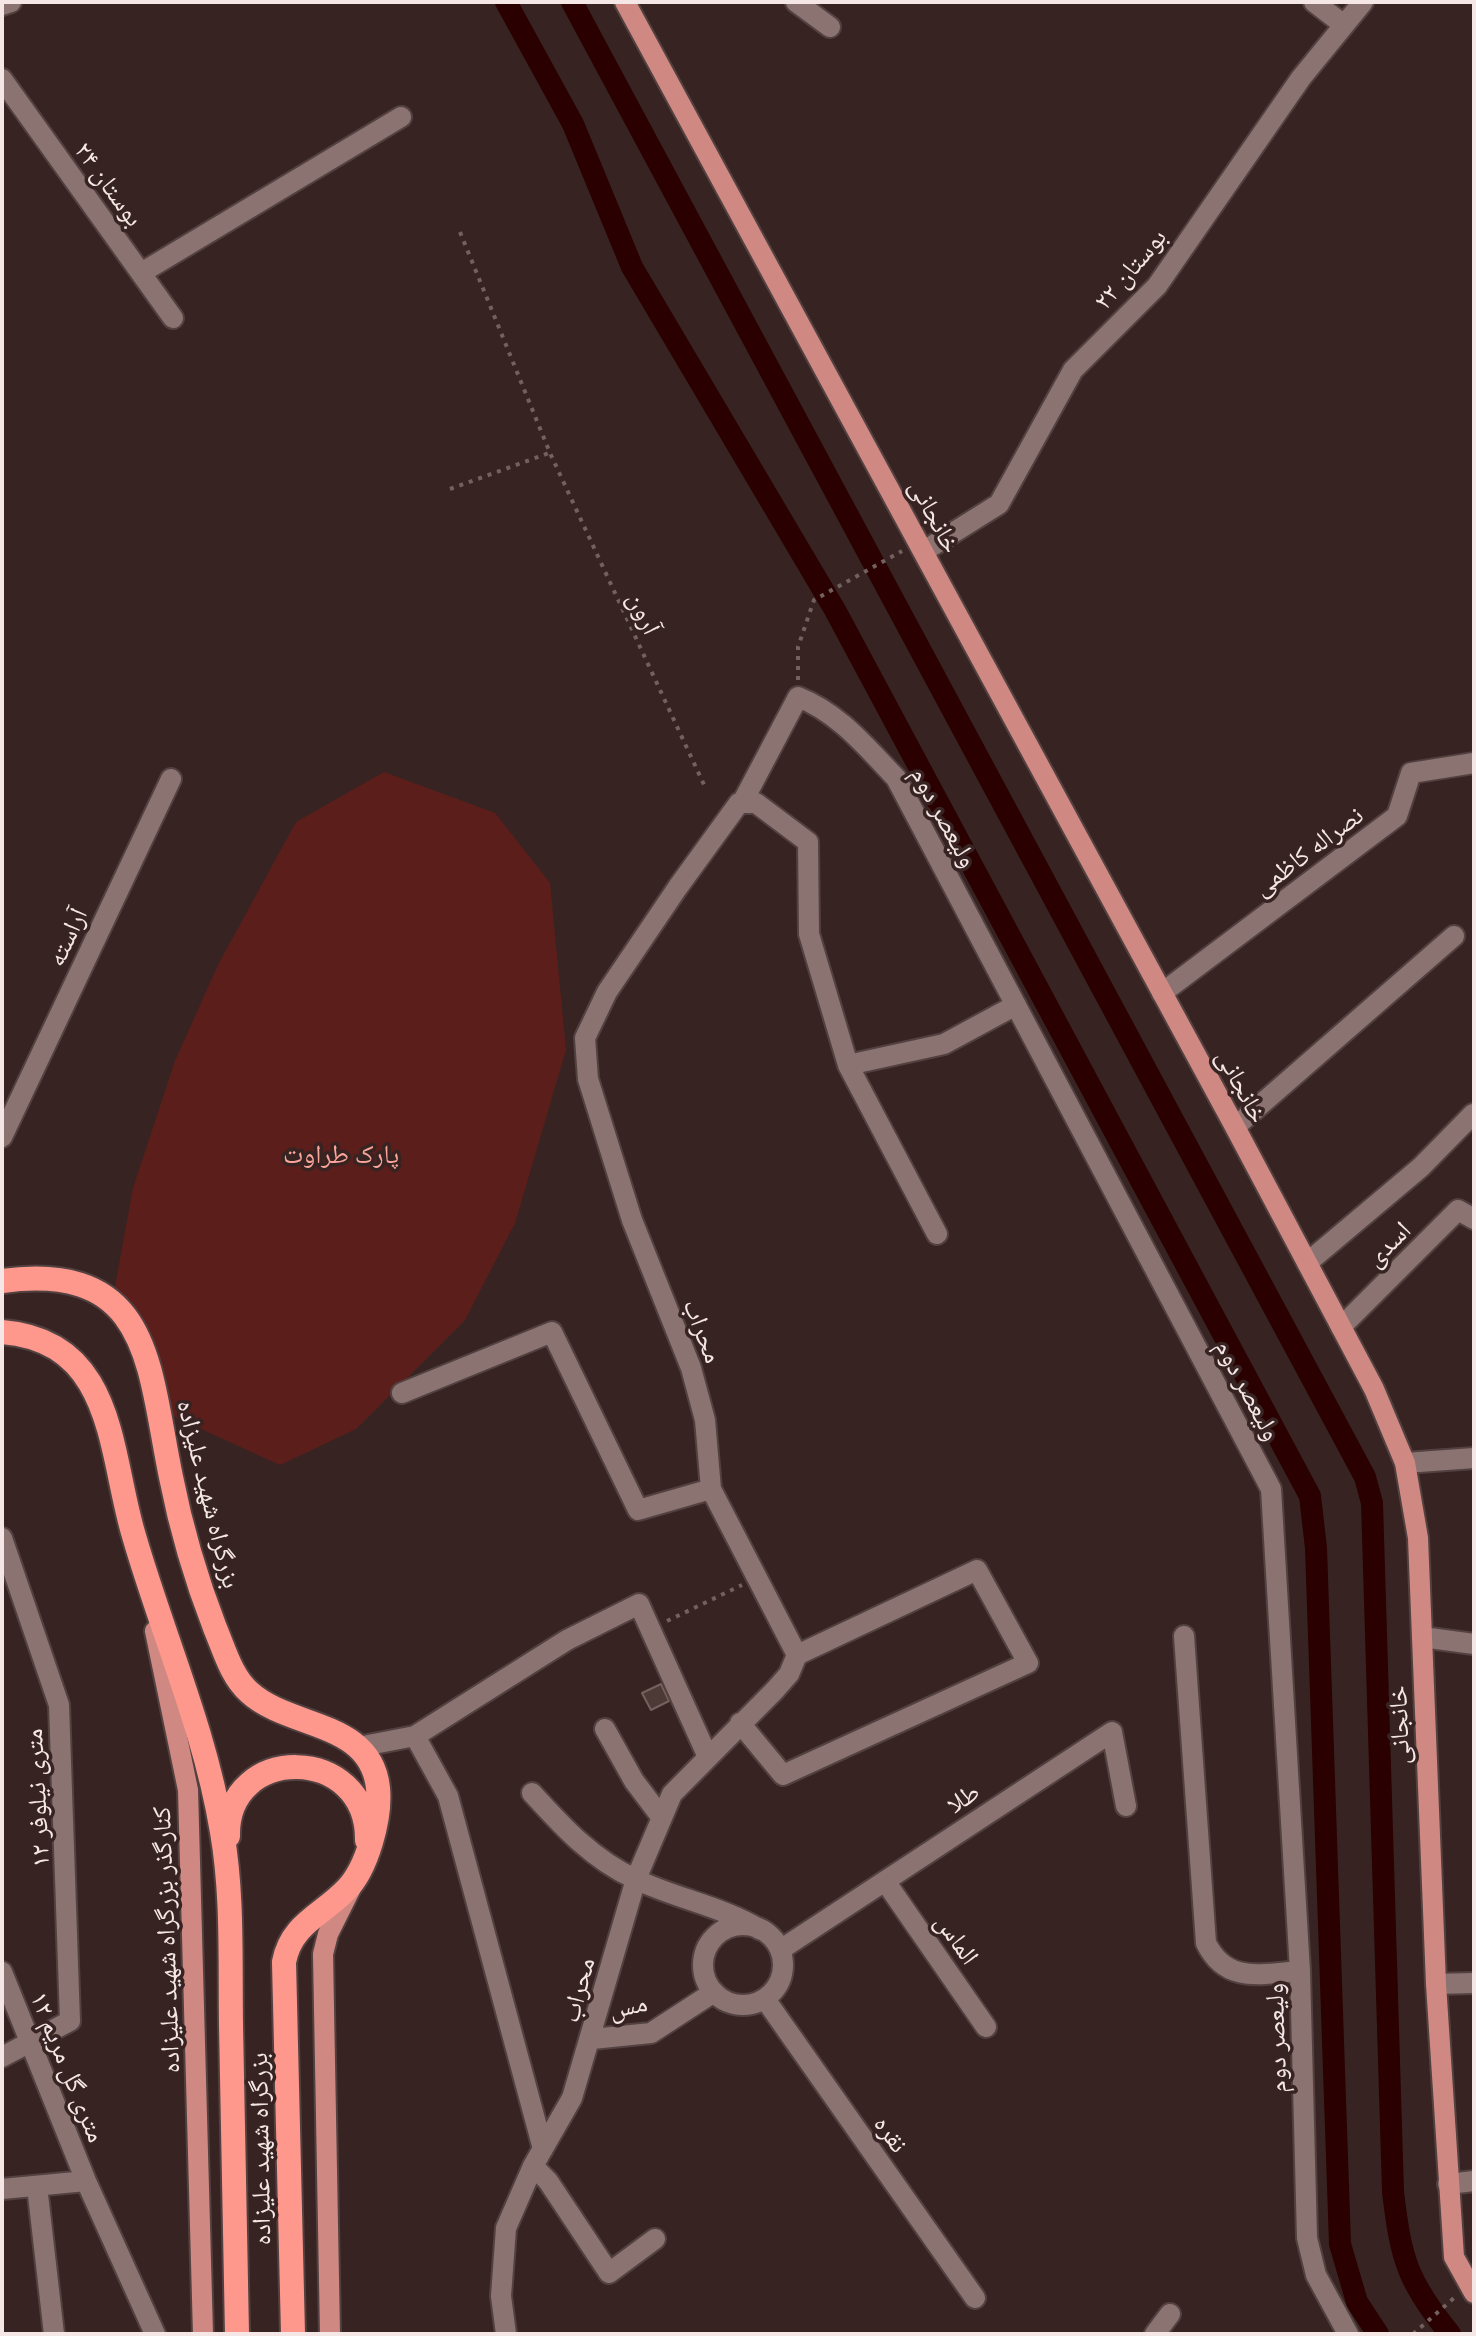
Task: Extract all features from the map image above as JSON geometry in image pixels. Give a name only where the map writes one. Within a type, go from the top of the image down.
[{"type":"highway","name":"بزرگراه شهید علیزاده","points":[[2,1281],[48,1277],[79,1284],[108,1300],[131,1324],[150,1363],[171,1476],[192,1560],[236,1676],[260,1700],[340,1734],[358,1747],[372,1767],[378,1789],[377,1812],[362,1862],[342,1894],[301,1926],[291,1940],[284,1962],[293,2334]]},
{"type":"highway","name":"بزرگراه شهید علیزاده","points":[[2,1332],[42,1342],[70,1359],[97,1393],[108,1422],[138,1549],[199,1726],[228,1870],[237,2334]]},
{"type":"highway","points":[[228,1870],[227,1831],[235,1804],[253,1781],[284,1767],[318,1769],[347,1787],[364,1817],[362,1862]]},
{"type":"main road","name":"خانجانی","points":[[625,2],[1235,1127],[1374,1389],[1405,1463],[1418,1538],[1436,1984],[1454,2257],[1474,2293]]},
{"type":"main road","name":"کنارگذر بزرگراه شهید علیزاده","points":[[138,1549],[188,1790],[203,2334]]},
{"type":"main road","points":[[330,2334],[323,1954],[328,1934],[362,1862]]},
{"type":"street","points":[[2,5],[11,2]]},
{"type":"street","points":[[796,2],[830,27]]},
{"type":"street","points":[[1314,2],[1344,25]]},
{"type":"street","name":"بوستان ۲۲","points":[[924,551],[999,504],[1073,370],[1157,286],[1301,78],[1363,2]]},
{"type":"street","name":"بوستان ۲۴","points":[[2,79],[173,318]]},
{"type":"street","points":[[141,273],[401,117]]},
{"type":"street","points":[[798,697],[742,803],[756,803],[808,842],[809,934],[848,1065],[937,1234]]},
{"type":"street","name":"ولیعصر دوم","points":[[798,697],[816,704],[847,727],[896,778],[1271,1489],[1300,1971],[1307,2238],[1316,2275],[1348,2334]]},
{"type":"street","name":"نصراله کاظمی","points":[[1162,993],[1397,816],[1411,773],[1474,763]]},
{"type":"street","name":"آراسته","points":[[2,1137],[7,1112],[171,779]]},
{"type":"street","name":"محراب","points":[[506,2334],[501,2296],[506,2228],[538,2158],[572,2098],[592,2039],[636,1879],[672,1794],[789,1674],[797,1655],[711,1489],[705,1420],[691,1368],[632,1220],[588,1079],[585,1038],[607,992],[633,952],[742,803]]},
{"type":"street","points":[[1235,1127],[1454,936]]},
{"type":"street","points":[[848,1065],[944,1044],[1016,1005]]},
{"type":"street","points":[[1307,1263],[1421,1167],[1473,1114]]},
{"type":"street","name":"اسدی","points":[[1341,1327],[1458,1210],[1474,1219]]},
{"type":"street","points":[[402,1393],[552,1332],[638,1510],[711,1489]]},
{"type":"street","points":[[1405,1463],[1474,1458]]},
{"type":"street","name":"۱۲ متری نیلوفر","points":[[2,1538],[59,1705],[70,2021],[31,2044]]},
{"type":"street","points":[[740,1723],[783,1775],[1028,1663],[977,1570],[797,1655]]},
{"type":"street","points":[[358,1747],[415,1736],[567,1640],[639,1604],[707,1755]]},
{"type":"street","points":[[1184,1636],[1206,1943],[1215,1961],[1239,1972],[1250,1975],[1300,1971]]},
{"type":"street","points":[[1422,1637],[1474,1644]]},
{"type":"street","points":[[605,1729],[634,1781],[662,1818]]},
{"type":"street","name":"طلا","points":[[780,1950],[1112,1732],[1126,1806]]},
{"type":"street","points":[[415,1736],[448,1796],[538,2158],[548,2181],[609,2273],[655,2239]]},
{"type":"street","points":[[532,1793],[581,1847],[636,1879],[734,1913],[761,1930],[780,1950],[779,1982],[765,1999],[738,2005],[714,1992],[704,1973],[706,1951],[711,1941],[734,1926],[761,1930]]},
{"type":"street","name":"الماس","points":[[885,1881],[986,2027]]},
{"type":"street","name":"۱۲ متری گل مریم","points":[[2,1972],[86,2181],[155,2334]]},
{"type":"street","points":[[1436,1984],[1474,1983]]},
{"type":"street","name":"مس","points":[[592,2039],[651,2033],[714,1992]]},
{"type":"street","name":"نقره","points":[[765,1999],[975,2298]]},
{"type":"street","points":[[2,2057],[31,2044]]},
{"type":"street","points":[[2,2189],[86,2181]]},
{"type":"street","points":[[1448,2184],[1474,2181]]},
{"type":"street","points":[[37,2186],[54,2334]]},
{"type":"street","points":[[1155,2334],[1170,2314]]},
{"type":"path","name":"آرون","points":[[460,232],[550,453],[706,789]]},
{"type":"path","points":[[450,489],[550,453]]},
{"type":"path","points":[[798,697],[798,647],[814,600],[902,551]]},
{"type":"path","points":[[650,1629],[757,1578]]},
{"type":"path","points":[[1413,2334],[1450,2302]]},
{"type":"green space","name":"پارک طراوت","points":[[384,772],[495,813],[550,883],[566,1050],[515,1223],[465,1320],[356,1429],[280,1465],[166,1413],[111,1309],[133,1188],[175,1061],[218,965],[296,822]]},
{"type":"building","points":[[661,1684],[669,1701],[651,1710],[642,1693]]},
{"type":"waterway","points":[[506,2],[573,124],[632,267],[835,610],[1310,1496],[1316,1548],[1340,2244],[1357,2302],[1378,2334]]},
{"type":"waterway","points":[[572,2],[1365,1477],[1372,1503],[1393,2192],[1399,2235],[1408,2268],[1424,2299],[1450,2334]]}]
